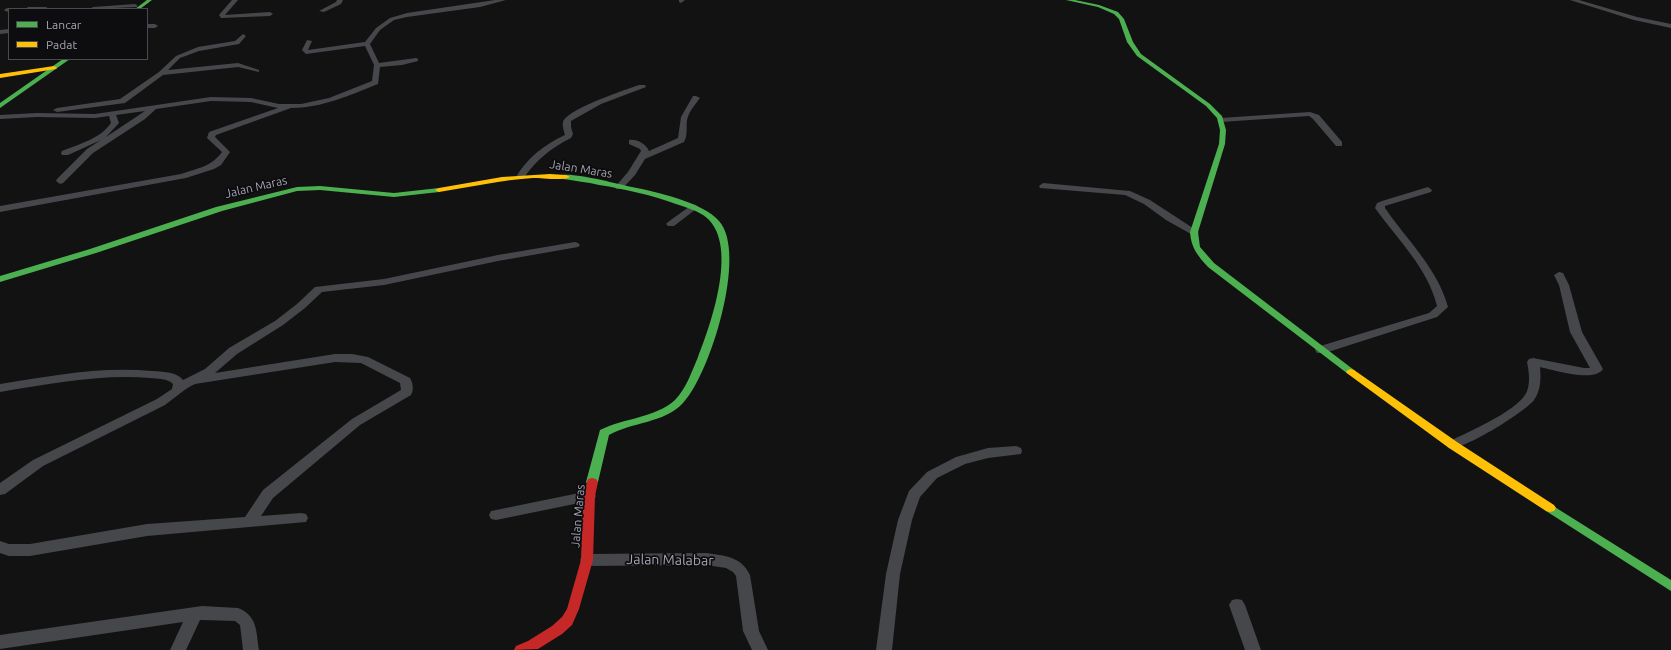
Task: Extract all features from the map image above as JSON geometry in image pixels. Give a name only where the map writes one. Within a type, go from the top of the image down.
[{"type":"main road","points":[[135,8],[144,0]]},
{"type":"main road","points":[[135,8],[150,0]]},
{"type":"main road","points":[[1068,0],[1099,6],[1116,14],[1121,19],[1130,42],[1139,55],[1208,105],[1215,111],[1221,120],[1223,130],[1222,144],[1194,232],[1194,243],[1197,249],[1211,265],[1321,350],[1453,445],[1671,586]]},
{"type":"main road","points":[[0,106],[51,69],[61,60]]},
{"type":"main road","points":[[0,102],[65,60]]},
{"type":"main road","points":[[0,76],[51,69]]},
{"type":"main road","name":"Jalan Maras","points":[[0,279],[88,252],[225,206],[301,189],[314,188],[392,195],[433,192],[534,175],[559,176],[667,198],[705,213],[716,223],[721,233],[724,246],[724,274],[713,330],[687,390],[679,403],[658,416],[615,427],[604,433],[589,496],[587,560],[573,609],[567,621],[557,630],[533,645],[521,650]]},
{"type":"street","points":[[235,0],[222,15],[223,17],[270,14]]},
{"type":"street","points":[[322,11],[339,3],[340,0]]},
{"type":"street","points":[[309,41],[305,50],[306,52],[367,44],[378,29],[392,19],[407,14],[480,5],[503,0]]},
{"type":"street","points":[[1573,0],[1636,19],[1671,26]]},
{"type":"street","points":[[148,26],[156,26]]},
{"type":"street","points":[[37,115],[46,111],[122,101],[162,73],[172,61],[198,49],[237,43],[243,36]]},
{"type":"street","points":[[0,210],[140,185],[200,171],[218,163],[226,152],[211,138],[212,134],[288,107],[316,104],[331,100],[373,83],[376,80],[377,65],[367,44]]},
{"type":"street","points":[[377,65],[416,60]]},
{"type":"street","points":[[162,73],[237,65],[242,65],[257,72]]},
{"type":"street","points":[[520,177],[526,166],[537,155],[546,148],[568,136],[569,134],[566,128],[566,122],[568,120],[598,102],[642,87]]},
{"type":"street","points":[[642,158],[681,140],[684,135],[683,124],[686,112],[696,98]]},
{"type":"street","points":[[0,117],[37,115],[83,116],[112,114],[220,99],[251,100],[288,107]]},
{"type":"street","points":[[60,181],[90,151],[153,108]]},
{"type":"street","points":[[66,153],[93,141],[111,128],[115,123],[112,114]]},
{"type":"street","points":[[1221,120],[1310,114],[1316,117],[1339,144]]},
{"type":"street","points":[[619,187],[642,158],[645,149],[632,142]]},
{"type":"street","points":[[1043,186],[1127,193],[1147,202],[1169,218],[1194,232]]},
{"type":"street","points":[[1321,350],[1433,315],[1443,307],[1441,295],[1424,268],[1380,208],[1380,205],[1384,203],[1428,190]]},
{"type":"street","points":[[671,224],[693,207]]},
{"type":"street","points":[[0,490],[38,463],[161,402],[174,393],[179,387],[209,372],[237,348],[278,323],[301,306],[319,289],[384,282],[498,258],[575,245]]},
{"type":"street","points":[[1453,445],[1510,413],[1529,398],[1534,388],[1533,362],[1584,372],[1591,372],[1596,369],[1576,332],[1564,285],[1558,275]]},
{"type":"street","points":[[194,380],[334,358],[352,358],[364,360],[406,381],[407,392],[356,422],[268,494],[249,522]]},
{"type":"street","points":[[0,388],[70,376],[122,372],[168,377],[178,381],[179,387]]},
{"type":"street","points":[[884,650],[893,574],[905,520],[914,495],[932,475],[961,460],[988,453],[1016,451]]},
{"type":"street","points":[[496,515],[589,496]]},
{"type":"street","points":[[0,547],[9,550],[30,550],[147,530],[301,518]]},
{"type":"street","name":"Jalan Malabar","points":[[587,560],[689,558],[729,562],[738,568],[743,575],[751,631],[760,650]]},
{"type":"street","points":[[1236,605],[1253,650]]},
{"type":"street","points":[[0,642],[202,613],[238,615],[247,622],[251,650]]},
{"type":"street","points":[[178,650],[195,614]]},
{"type":"traffic: fast","points":[[138,8],[150,0]]},
{"type":"traffic: fast","points":[[1068,0],[1099,6],[1116,13],[1121,19],[1130,42],[1139,55],[1208,105],[1220,117],[1223,130],[1222,144],[1194,232],[1196,247],[1211,265],[1351,372]]},
{"type":"traffic: fast","points":[[0,106],[66,60]]},
{"type":"traffic: fast","points":[[566,177],[600,182],[646,192],[689,206],[706,214],[716,222],[724,243],[724,284],[716,320],[710,339],[689,387],[679,402],[661,413],[613,428],[604,433],[592,482]]},
{"type":"traffic: fast","points":[[0,279],[93,251],[219,209],[297,189],[320,188],[394,195],[439,190]]},
{"type":"traffic: fast","points":[[1550,508],[1671,586]]},
{"type":"traffic: slow","points":[[0,76],[54,68]]},
{"type":"traffic: slow","points":[[439,190],[518,177],[566,177]]},
{"type":"traffic: slow","points":[[1351,372],[1453,445],[1550,508]]},
{"type":"traffic: jam","points":[[521,650],[533,645],[557,630],[567,621],[573,609],[587,560],[589,496],[592,482]]}]
